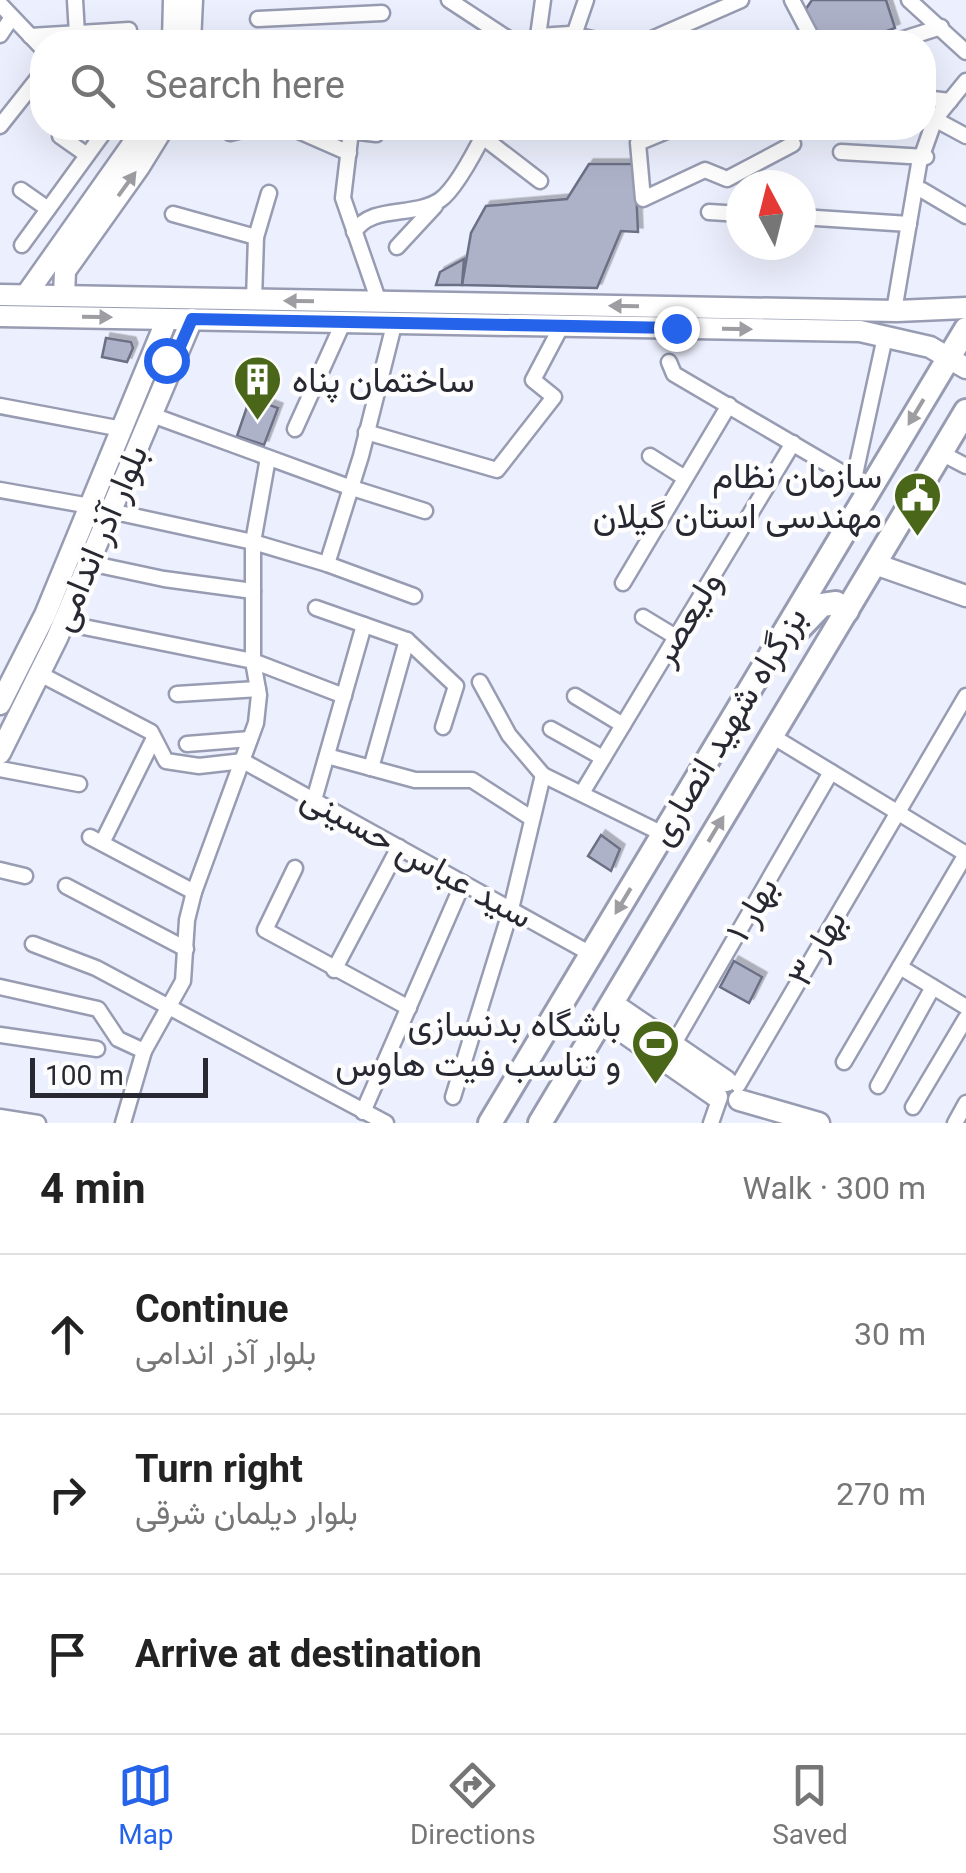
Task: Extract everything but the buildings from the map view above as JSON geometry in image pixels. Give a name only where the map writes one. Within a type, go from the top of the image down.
[{"type":"highway","name":"بزرگراه شهید انصاری","points":[[490,1123],[752,686],[862,484],[957,363],[966,329]]},
{"type":"highway","name":"بزرگراه شهید انصاری","points":[[540,1123],[966,412]]},
{"type":"highway","points":[[752,686],[820,606],[836,604],[847,611]]},
{"type":"main road","points":[[173,30],[174,0]]},
{"type":"main road","points":[[191,30],[192,0]]},
{"type":"main road","points":[[64,296],[57,267],[136,140]]},
{"type":"main road","points":[[26,296],[57,267],[140,167],[156,140]]},
{"type":"main road","points":[[0,295],[64,296],[343,323],[860,331],[954,338],[960,330],[959,322],[940,311]]},
{"type":"main road","points":[[0,316],[167,319],[174,307],[194,309],[254,300],[898,311],[966,308]]},
{"type":"main road","points":[[379,302],[394,325]]},
{"type":"main road","name":"بلوار آذر اندامی","points":[[0,704],[152,415],[194,309]]},
{"type":"main road","name":"بلوار آذر اندامی","points":[[0,753],[89,564],[122,428],[167,319]]},
{"type":"main road","points":[[860,331],[930,347],[957,363]]},
{"type":"main road","points":[[150,360],[166,360],[171,367]]},
{"type":"main road","points":[[875,564],[966,596]]},
{"type":"main road","points":[[20,664],[40,674]]},
{"type":"main road","points":[[608,1010],[672,1047],[728,1093]]},
{"type":"main road","points":[[608,1010],[728,1093],[819,1123]]},
{"type":"street","points":[[75,0],[77,30]]},
{"type":"street","points":[[449,0],[494,30]]},
{"type":"street","points":[[536,30],[543,0]]},
{"type":"street","points":[[582,30],[586,0]]},
{"type":"street","points":[[669,30],[720,4],[740,0]]},
{"type":"street","points":[[792,0],[808,30]]},
{"type":"street","points":[[909,0],[966,52]]},
{"type":"street","points":[[0,4],[30,36]]},
{"type":"street","points":[[258,19],[303,8],[382,13]]},
{"type":"street","points":[[0,35],[12,17]]},
{"type":"street","points":[[932,30],[941,27]]},
{"type":"street","points":[[936,118],[966,81]]},
{"type":"street","points":[[0,126],[30,87]]},
{"type":"street","points":[[936,131],[966,91]]},
{"type":"street","points":[[936,99],[950,101]]},
{"type":"street","points":[[940,122],[966,136]]},
{"type":"street","points":[[66,140],[87,155]]},
{"type":"street","points":[[22,245],[98,140]]},
{"type":"street","points":[[320,140],[348,152]]},
{"type":"street","points":[[350,140],[343,198],[379,302]]},
{"type":"street","points":[[396,247],[443,198],[475,140]]},
{"type":"street","points":[[493,140],[540,181]]},
{"type":"street","points":[[648,140],[638,143],[643,199],[705,170],[727,179],[793,144]]},
{"type":"street","points":[[898,311],[909,224],[929,140]]},
{"type":"street","points":[[898,311],[922,190],[924,157],[932,140]]},
{"type":"street","points":[[842,152],[924,157]]},
{"type":"street","points":[[21,190],[48,209]]},
{"type":"street","points":[[922,190],[966,216]]},
{"type":"street","points":[[254,300],[256,238],[269,192]]},
{"type":"street","points":[[354,232],[367,218],[419,210],[443,198]]},
{"type":"street","points":[[709,212],[726,213]]},
{"type":"street","points":[[173,214],[256,238]]},
{"type":"street","points":[[816,218],[909,224]]},
{"type":"street","points":[[295,429],[343,323]]},
{"type":"street","points":[[327,564],[394,325]]},
{"type":"street","points":[[366,432],[497,470],[554,397],[533,380],[560,327]]},
{"type":"street","points":[[669,362],[674,374],[862,484],[884,337]]},
{"type":"street","points":[[623,583],[729,404]]},
{"type":"street","points":[[0,406],[122,428]]},
{"type":"street","points":[[152,415],[349,487],[425,510]]},
{"type":"street","name":"ولیعصر","points":[[582,793],[793,443]]},
{"type":"street","points":[[941,453],[966,466]]},
{"type":"street","points":[[650,456],[686,478]]},
{"type":"street","points":[[128,1121],[144,1051],[183,981],[187,920],[194,892],[256,723],[253,542],[268,458]]},
{"type":"street","points":[[0,490],[253,542],[414,596]]},
{"type":"street","points":[[89,564],[164,580],[253,590]]},
{"type":"street","points":[[316,608],[408,640],[456,686],[443,726]]},
{"type":"street","points":[[644,617],[676,637]]},
{"type":"street","points":[[64,623],[253,661],[344,696]]},
{"type":"street","points":[[314,800],[364,626]]},
{"type":"street","points":[[371,768],[408,640]]},
{"type":"street","points":[[40,674],[151,732],[166,761],[199,766],[243,761]]},
{"type":"street","points":[[480,682],[509,735],[543,775],[664,834]]},
{"type":"street","points":[[177,694],[258,689]]},
{"type":"street","points":[[575,696],[623,725]]},
{"type":"street","name":"بهار ۳","points":[[711,1123],[966,696]]},
{"type":"street","points":[[551,730],[603,758]]},
{"type":"street","points":[[772,736],[966,854],[844,1062]]},
{"type":"street","points":[[188,744],[250,739]]},
{"type":"street","points":[[153,740],[136,779],[96,840],[194,892]]},
{"type":"street","points":[[327,756],[414,780],[472,780],[531,818]]},
{"type":"street","name":"سید عباس حسینی","points":[[243,761],[592,954]]},
{"type":"street","points":[[0,769],[79,784]]},
{"type":"street","name":"بهار ۱","points":[[672,1047],[831,772]]},
{"type":"street","points":[[454,1096],[512,910],[543,775]]},
{"type":"street","points":[[334,970],[399,847]]},
{"type":"street","points":[[294,868],[265,930],[410,1008]]},
{"type":"street","points":[[0,870],[25,876]]},
{"type":"street","points":[[364,1112],[463,883]]},
{"type":"street","points":[[66,886],[186,950]]},
{"type":"street","points":[[33,944],[96,968],[386,1123]]},
{"type":"street","points":[[900,967],[966,1007]]},
{"type":"street","points":[[0,987],[98,1009],[118,1039],[144,1051]]},
{"type":"street","points":[[878,1086],[933,987]]},
{"type":"street","points":[[913,1107],[966,1018]]},
{"type":"street","points":[[0,1035],[98,1049]]},
{"type":"street","points":[[954,1123],[966,1103]]},
{"type":"street","points":[[0,1117],[38,1123]]},
{"type":"place","name":"ساختمان پناه","points":[[257,422]]},
{"type":"place","name":"سازمان نظام مهندسی استان گیلان","points":[[917,538]]},
{"type":"place","name":"باشگاه بدنسازی و تناسب فیت هاوس","points":[[656,1086]]},
{"type":"route","points":[[166,360],[171,367],[192,319],[676,328]]}]
